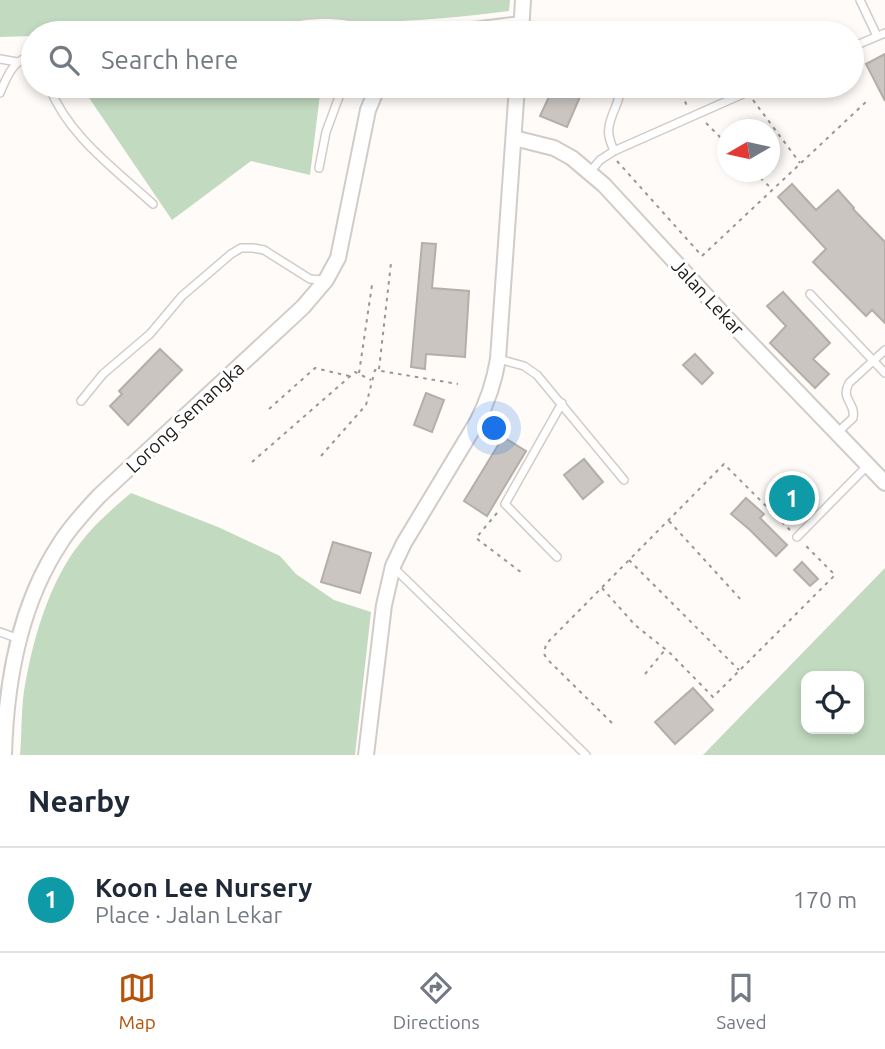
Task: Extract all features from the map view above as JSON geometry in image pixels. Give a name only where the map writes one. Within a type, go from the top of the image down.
[{"type":"street","points":[[522,21],[523,0]]},
{"type":"street","name":"Lorong Semangka","points":[[4,755],[6,702],[19,639],[43,573],[60,542],[85,511],[303,307],[327,280],[338,258],[368,110],[374,98]]},
{"type":"street","points":[[366,755],[384,605],[393,566],[410,532],[477,422],[494,384],[516,98]]},
{"type":"street","name":"Jalan Lekar","points":[[514,138],[554,148],[572,158],[604,185],[885,483]]},
{"type":"lane","points":[[860,0],[877,36]]},
{"type":"lane","points":[[864,42],[885,33]]},
{"type":"lane","points":[[0,59],[17,62]]},
{"type":"lane","points":[[0,93],[10,70],[21,60]]},
{"type":"lane","points":[[55,98],[65,118],[80,137],[153,204]]},
{"type":"lane","points":[[319,168],[326,132],[339,98]]},
{"type":"lane","points":[[614,151],[609,137],[609,126],[619,98]]},
{"type":"lane","points":[[590,172],[600,160],[614,151],[734,98]]},
{"type":"lane","points":[[81,401],[103,374],[150,334],[182,296],[241,248],[264,250],[310,279],[327,280]]},
{"type":"lane","points":[[810,294],[885,373]]},
{"type":"lane","points":[[836,433],[853,418],[854,409],[846,396],[847,386],[885,350]]},
{"type":"lane","points":[[498,359],[531,370],[562,403],[624,480]]},
{"type":"lane","points":[[557,557],[505,504],[562,403]]},
{"type":"lane","points":[[797,537],[867,466]]},
{"type":"lane","points":[[393,566],[586,755]]},
{"type":"lane","points":[[0,632],[19,639]]},
{"type":"path","points":[[685,98],[694,115],[717,136]]},
{"type":"path","points":[[752,98],[800,164]]},
{"type":"path","points":[[614,151],[617,162],[702,256],[868,100]]},
{"type":"path","points":[[764,182],[772,190]]},
{"type":"path","points":[[379,370],[391,263]]},
{"type":"path","points":[[359,374],[372,285]]},
{"type":"path","points":[[270,409],[315,368],[350,377]]},
{"type":"path","points":[[321,456],[366,405],[375,370],[458,384]]},
{"type":"path","points":[[252,462],[355,372],[372,381]]},
{"type":"path","points":[[601,588],[635,625],[666,649],[713,697],[835,575],[724,464],[545,644],[544,654],[612,723]]},
{"type":"path","points":[[505,504],[476,538],[522,573]]},
{"type":"path","points":[[669,520],[743,602]]},
{"type":"path","points":[[629,560],[739,671]]},
{"type":"path","points":[[645,674],[666,649]]},
{"type":"green space","points":[[0,0],[510,0],[509,11],[401,21],[21,21],[21,36],[0,37]]},
{"type":"green space","points":[[89,98],[320,98],[310,175],[251,161],[172,220]]},
{"type":"green space","points":[[131,493],[218,527],[280,556],[296,574],[334,600],[371,612],[355,755],[20,755],[27,672],[51,593],[81,542]]},
{"type":"green space","points":[[885,568],[885,755],[703,755]]},
{"type":"building","points":[[885,54],[885,101],[866,64]]},
{"type":"building","points":[[548,98],[579,98],[567,127],[540,116]]},
{"type":"building","points":[[792,184],[816,210],[838,190],[885,242],[885,323],[872,310],[866,316],[813,262],[826,249],[778,197]]},
{"type":"building","points":[[422,243],[436,244],[432,288],[469,291],[465,357],[426,354],[425,369],[411,367]]},
{"type":"building","points":[[783,292],[830,343],[813,359],[829,374],[815,388],[770,343],[786,326],[767,306]]},
{"type":"building","points":[[160,349],[182,370],[128,425],[110,406],[122,394],[119,391]]},
{"type":"building","points":[[695,354],[713,373],[702,384],[683,365]]},
{"type":"building","points":[[426,393],[444,400],[432,432],[414,425]]},
{"type":"building","points":[[503,437],[526,451],[487,516],[464,501]]},
{"type":"building","points":[[584,459],[603,482],[583,499],[564,475]]},
{"type":"building","points":[[785,475],[815,505],[798,522],[768,492]]},
{"type":"building","points":[[746,498],[764,514],[760,518],[787,545],[776,556],[731,514]]},
{"type":"building","points":[[333,542],[371,553],[360,593],[321,582]]},
{"type":"building","points":[[802,562],[818,579],[810,586],[794,570]]},
{"type":"building","points":[[693,688],[713,710],[675,744],[655,722]]},
{"type":"place","name":"Koon Lee Nursery","points":[[792,498]]}]
